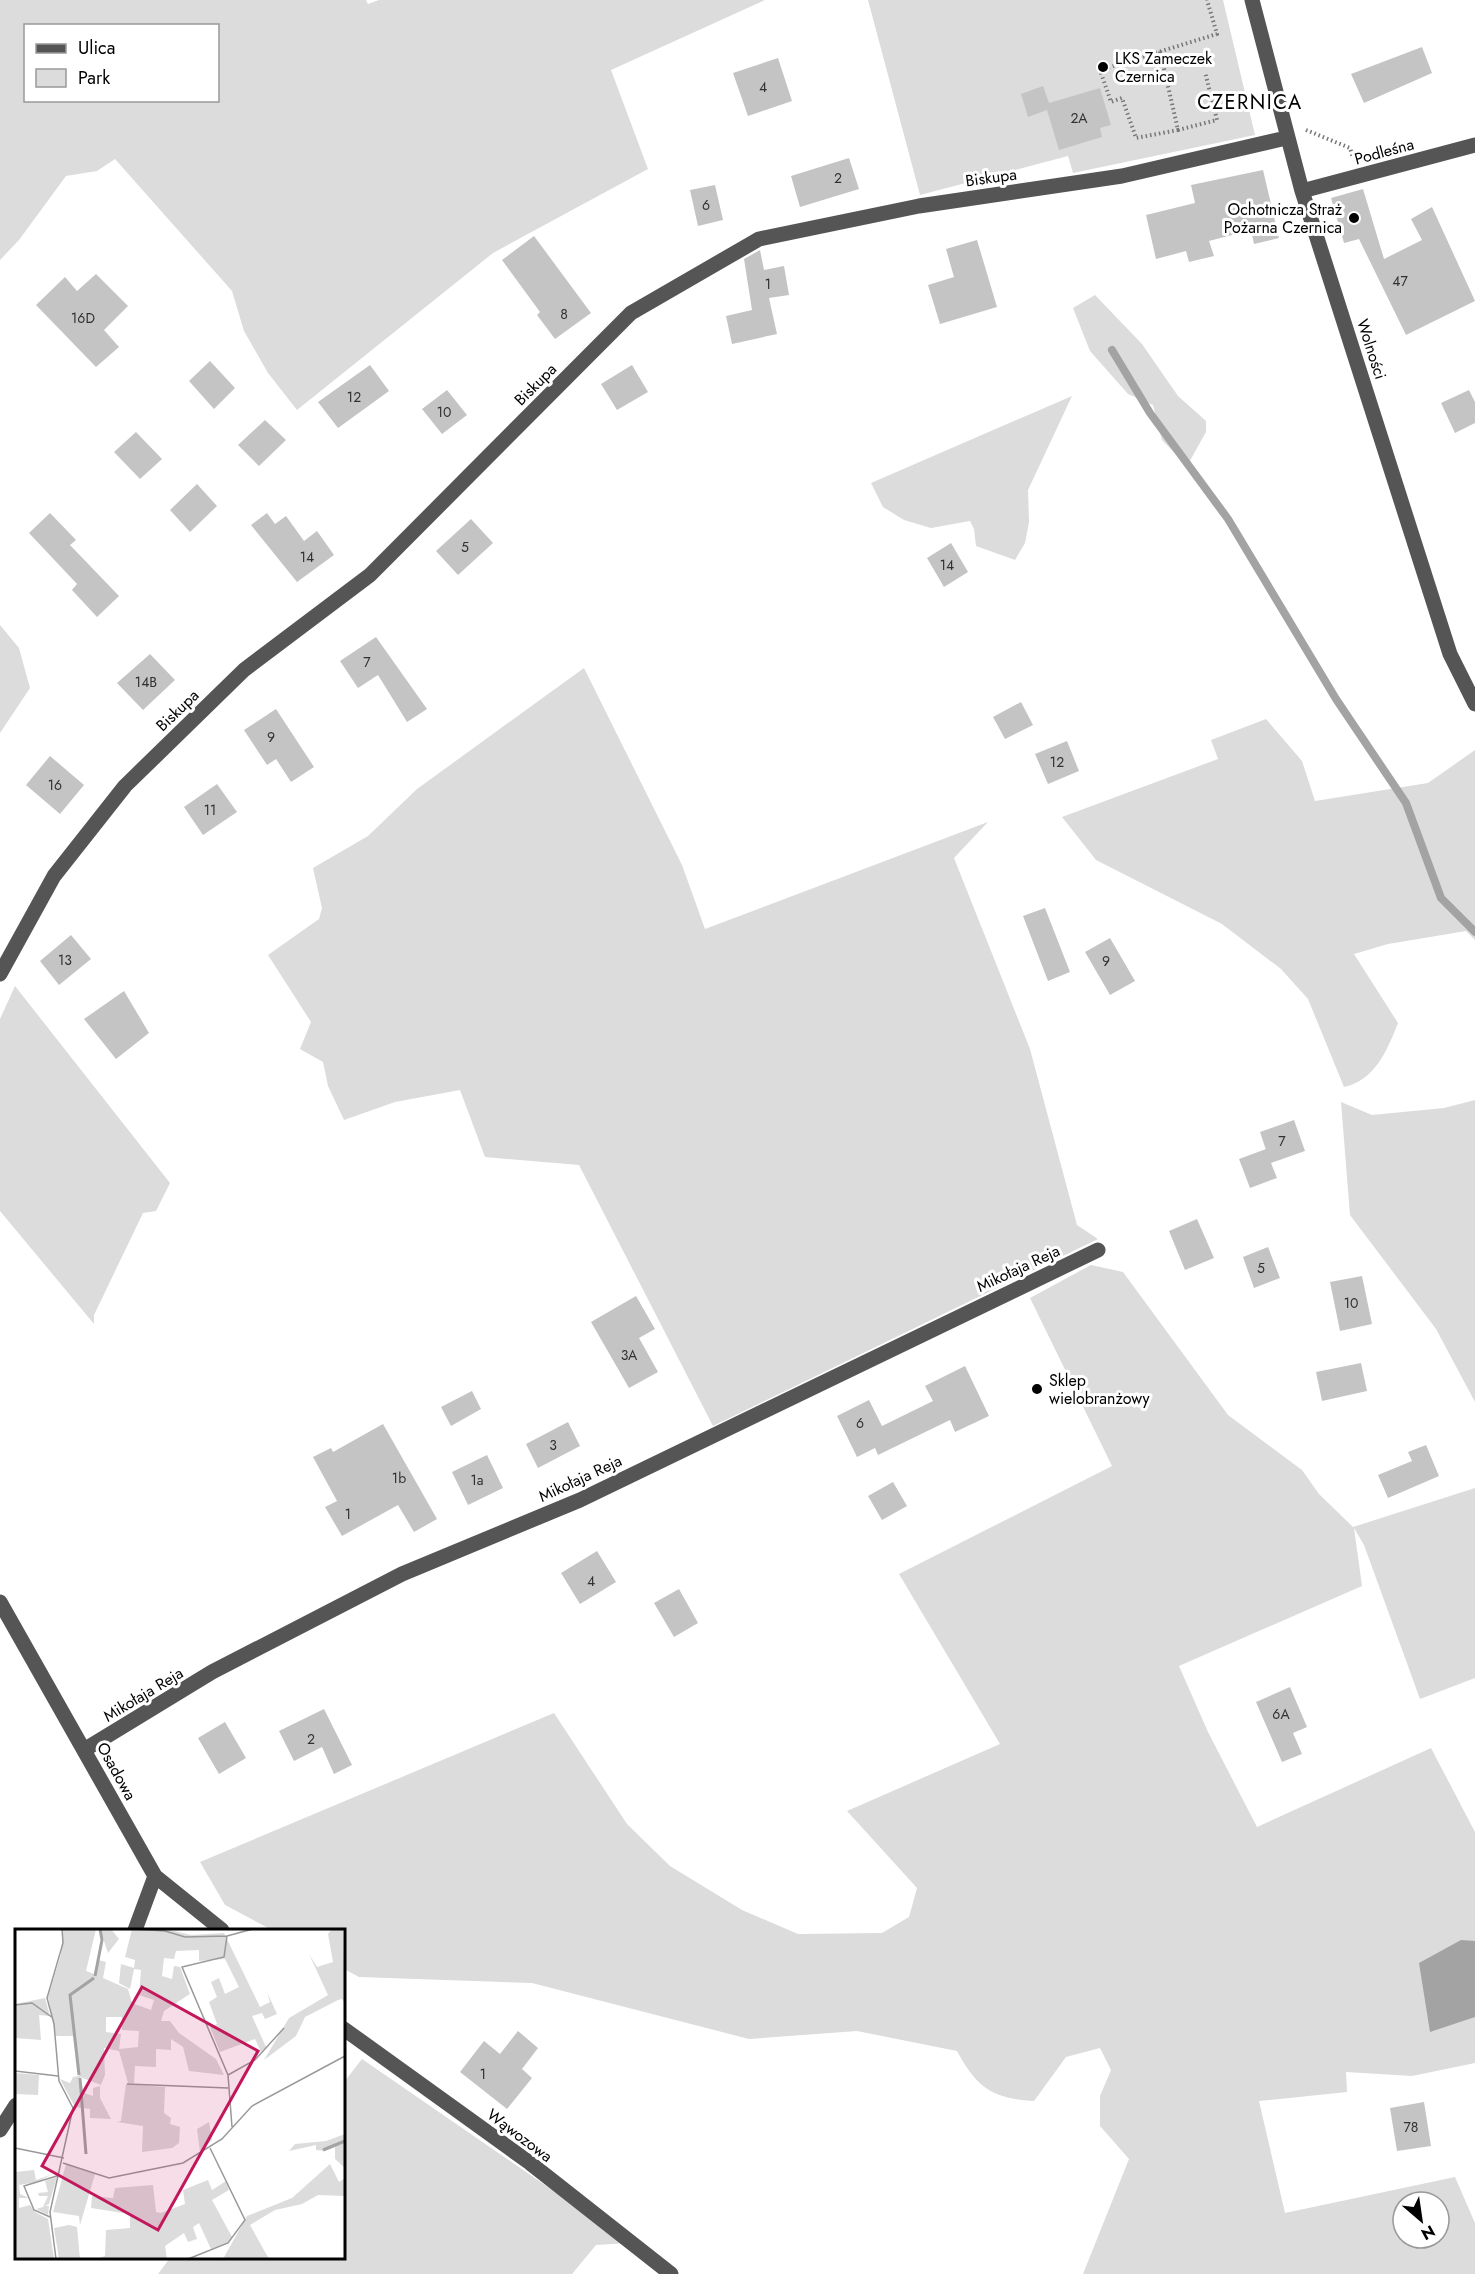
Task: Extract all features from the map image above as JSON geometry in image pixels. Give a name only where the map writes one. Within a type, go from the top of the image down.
[{"type":"street","name":"Wolności","points":[[1257,1],[1286,138],[1302,191],[1450,654],[1475,704]]},
{"type":"street","name":"Biskupa","points":[[0,974],[54,876],[125,786],[244,670],[370,575],[631,314],[759,239],[919,206],[1122,176],[1286,138]]},
{"type":"street","name":"Podleśna","points":[[1302,191],[1475,145]]},
{"type":"street","name":"Mikołaja Reja","points":[[84,1750],[212,1672],[402,1574],[580,1500],[1098,1250]]},
{"type":"street","name":"Osadowa","points":[[0,1602],[155,1876]]},
{"type":"street","points":[[135,1929],[155,1876],[221,1929]]},
{"type":"street","name":"Wąwozowa","points":[[345,2030],[530,2163],[671,2274]]},
{"type":"street","points":[[0,2130],[15,2107]]},
{"type":"path","points":[[1205,72],[1217,120],[1136,138],[1122,98],[1111,102],[1100,70],[1217,34],[1207,0]]},
{"type":"path","points":[[1160,51],[1178,130]]},
{"type":"path","points":[[1282,121],[1350,148],[1358,177]]},
{"type":"green space","points":[[0,0],[366,0],[368,4],[379,0],[765,0],[611,70],[648,169],[493,253],[297,410],[268,373],[244,331],[232,291],[115,159],[97,171],[66,176],[19,240],[0,260]]},
{"type":"green space","name":"LKS Zameczek Czernica","points":[[868,0],[1223,0],[1255,135],[1073,173],[1068,156],[920,195]]},
{"type":"green space","points":[[1095,295],[1142,344],[1178,396],[1206,421],[1206,432],[1187,466],[1162,440],[1153,405],[1128,394],[1090,351],[1073,308]]},
{"type":"green space","points":[[1072,396],[1028,490],[1029,522],[1025,543],[1015,560],[976,546],[974,529],[970,521],[931,528],[904,520],[883,507],[871,483]]},
{"type":"green space","points":[[0,625],[19,648],[30,688],[0,733]]},
{"type":"green space","points":[[584,668],[682,865],[705,929],[988,822],[954,858],[1030,1049],[1077,1225],[1098,1239],[713,1426],[579,1165],[485,1157],[460,1090],[395,1102],[344,1120],[328,1086],[323,1062],[300,1049],[311,1022],[268,955],[319,919],[322,908],[313,868],[368,836],[417,789]]},
{"type":"green space","points":[[1266,719],[1302,761],[1315,801],[1428,783],[1475,750],[1475,940],[1466,931],[1388,944],[1354,954],[1398,1023],[1384,1054],[1372,1071],[1364,1078],[1344,1087],[1308,999],[1281,969],[1222,924],[1096,860],[1062,817],[1218,759],[1211,740]]},
{"type":"green space","points":[[15,986],[170,1183],[156,1211],[143,1213],[94,1315],[94,1324],[0,1211],[0,1019]]},
{"type":"green space","points":[[1475,1100],[1475,1402],[1436,1329],[1350,1215],[1341,1102],[1372,1115],[1444,1108]]},
{"type":"green space","points":[[1091,1265],[1123,1272],[1228,1415],[1302,1470],[1319,1494],[1353,1527],[1475,1488],[1475,1678],[1420,1699],[1364,1545],[1354,1528],[1362,1586],[1179,1666],[1208,1732],[1257,1827],[1431,1748],[1475,1832],[1475,2063],[1412,2076],[1346,2072],[1347,2092],[1259,2101],[1285,2213],[1391,2191],[1391,2250],[1451,2250],[1451,2190],[1394,2190],[1455,2177],[1475,2223],[1475,2274],[1083,2274],[1129,2159],[1100,2126],[1100,2096],[1111,2070],[1100,2048],[1066,2057],[1034,2101],[1020,2100],[987,2089],[971,2074],[957,2051],[857,2031],[749,2039],[532,1983],[359,1977],[345,1970],[345,1929],[270,1929],[225,1905],[200,1862],[554,1713],[627,1824],[670,1866],[742,1910],[798,1934],[882,1933],[909,1917],[917,1888],[847,1811],[1000,1744],[899,1574],[1112,1466],[1030,1298]]},
{"type":"green space","points":[[362,2059],[629,2243],[596,2245],[572,2274],[158,2274],[169,2259],[345,2259],[345,2081]]},
{"type":"shaded area","points":[[1461,1940],[1475,1941],[1475,2017],[1430,2032],[1419,1963]]},
{"type":"building","points":[[1422,47],[1432,73],[1364,103],[1351,74]]},
{"type":"building","points":[[778,58],[792,101],[748,116],[733,73]]},
{"type":"building","name":"LKS Zameczek Czernica","points":[[1043,86],[1049,103],[1100,88],[1111,125],[1100,128],[1102,137],[1059,150],[1047,110],[1028,117],[1021,94]]},
{"type":"building","points":[[849,158],[859,189],[800,207],[791,176]]},
{"type":"building","points":[[1263,170],[1279,238],[1254,244],[1251,230],[1209,241],[1214,256],[1189,262],[1186,251],[1156,259],[1146,215],[1195,203],[1191,185]]},
{"type":"building","points":[[715,185],[723,220],[698,226],[690,190]]},
{"type":"building","points":[[1363,189],[1384,259],[1422,240],[1411,219],[1432,207],[1475,301],[1406,335],[1359,239],[1344,243],[1331,198]]},
{"type":"building","points":[[534,236],[591,313],[555,339],[537,315],[540,312],[502,260]]},
{"type":"building","points":[[977,240],[997,307],[940,324],[928,285],[954,277],[946,249]]},
{"type":"building","points":[[760,250],[764,270],[784,266],[789,295],[769,298],[777,334],[732,344],[726,316],[752,310],[744,259]]},
{"type":"building","points":[[96,274],[128,306],[104,330],[119,347],[96,367],[36,305],[65,277],[77,291]]},
{"type":"building","points":[[210,361],[235,388],[214,409],[189,381]]},
{"type":"building","points":[[370,365],[389,391],[338,428],[318,402]]},
{"type":"building","points":[[632,365],[648,392],[617,410],[601,384]]},
{"type":"building","points":[[447,390],[467,415],[442,434],[422,409]]},
{"type":"building","points":[[1469,390],[1475,402],[1475,423],[1455,433],[1441,403]]},
{"type":"building","points":[[265,420],[286,440],[259,466],[238,445]]},
{"type":"building","points":[[136,432],[162,459],[140,479],[114,452]]},
{"type":"building","points":[[197,484],[217,506],[190,532],[170,510]]},
{"type":"building","points":[[50,513],[76,540],[70,545],[119,596],[97,617],[72,590],[77,584],[29,533]]},
{"type":"building","points":[[267,513],[275,524],[286,516],[304,541],[317,531],[334,555],[297,582],[251,525]]},
{"type":"building","points":[[471,519],[493,543],[458,575],[436,551]]},
{"type":"building","points":[[951,543],[968,572],[944,587],[927,558]]},
{"type":"building","points":[[376,637],[427,709],[407,722],[378,675],[358,688],[340,661]]},
{"type":"building","points":[[150,654],[175,680],[143,710],[117,683]]},
{"type":"building","points":[[1021,702],[1033,725],[1005,739],[993,717]]},
{"type":"building","points":[[276,709],[314,767],[291,782],[276,759],[267,765],[244,730]]},
{"type":"building","points":[[1067,741],[1079,771],[1048,784],[1035,754]]},
{"type":"building","points":[[50,756],[84,785],[60,814],[26,785]]},
{"type":"building","points":[[217,784],[237,812],[203,835],[184,807]]},
{"type":"building","points":[[1045,908],[1070,972],[1048,981],[1023,916]]},
{"type":"building","points":[[71,935],[91,959],[59,985],[40,961]]},
{"type":"building","points":[[1110,938],[1135,981],[1110,995],[1085,952]]},
{"type":"building","points":[[124,991],[149,1033],[116,1059],[84,1019]]},
{"type":"building","points":[[1294,1120],[1305,1151],[1271,1163],[1277,1178],[1250,1188],[1239,1159],[1266,1149],[1260,1132]]},
{"type":"building","points":[[1197,1219],[1214,1258],[1185,1270],[1169,1231]]},
{"type":"building","points":[[1268,1247],[1280,1278],[1254,1288],[1243,1257]]},
{"type":"building","points":[[1362,1276],[1372,1324],[1340,1331],[1330,1282]]},
{"type":"building","points":[[636,1296],[655,1329],[639,1338],[658,1372],[629,1388],[591,1322]]},
{"type":"building","points":[[1361,1363],[1367,1391],[1322,1401],[1316,1372]]},
{"type":"building","points":[[965,1366],[989,1416],[955,1432],[950,1420],[878,1455],[875,1448],[857,1457],[837,1416],[869,1400],[882,1426],[933,1401],[925,1386]]},
{"type":"building","points":[[472,1391],[481,1409],[451,1426],[441,1407]]},
{"type":"building","points":[[568,1422],[580,1446],[538,1468],[526,1444]]},
{"type":"building","points":[[383,1424],[437,1519],[414,1532],[398,1505],[342,1536],[325,1507],[337,1501],[313,1457],[331,1448],[333,1452]]},
{"type":"building","points":[[1426,1445],[1439,1476],[1388,1498],[1378,1475],[1412,1461],[1408,1452]]},
{"type":"building","points":[[487,1455],[503,1488],[468,1505],[452,1472]]},
{"type":"building","points":[[893,1482],[907,1506],[882,1520],[868,1496]]},
{"type":"building","points":[[597,1551],[616,1582],[580,1604],[561,1573]]},
{"type":"building","points":[[679,1589],[698,1623],[674,1637],[654,1603]]},
{"type":"building","points":[[1290,1687],[1307,1727],[1293,1733],[1302,1754],[1282,1762],[1256,1702]]},
{"type":"building","points":[[324,1709],[352,1765],[334,1774],[322,1747],[294,1761],[279,1731]]},
{"type":"building","points":[[225,1722],[246,1758],[219,1774],[198,1738]]},
{"type":"building","points":[[518,2031],[538,2048],[522,2069],[532,2078],[507,2109],[460,2072],[484,2041],[500,2054]]},
{"type":"building","points":[[1424,2102],[1431,2146],[1397,2151],[1390,2108]]},
{"type":"waterway","points":[[1112,350],[1150,413],[1228,519],[1336,699],[1406,803],[1441,898],[1475,932]]},
{"type":"place","name":"LKS Zameczek Czernica","points":[[1103,67]]},
{"type":"place","name":"Ochotnicza Straż Pożarna Czernica","points":[[1354,218]]},
{"type":"place","name":"Sklep wielobranżowy","points":[[1037,1389]]},
{"type":"district","name":"CZERNICA","points":[[1250,102]]}]
